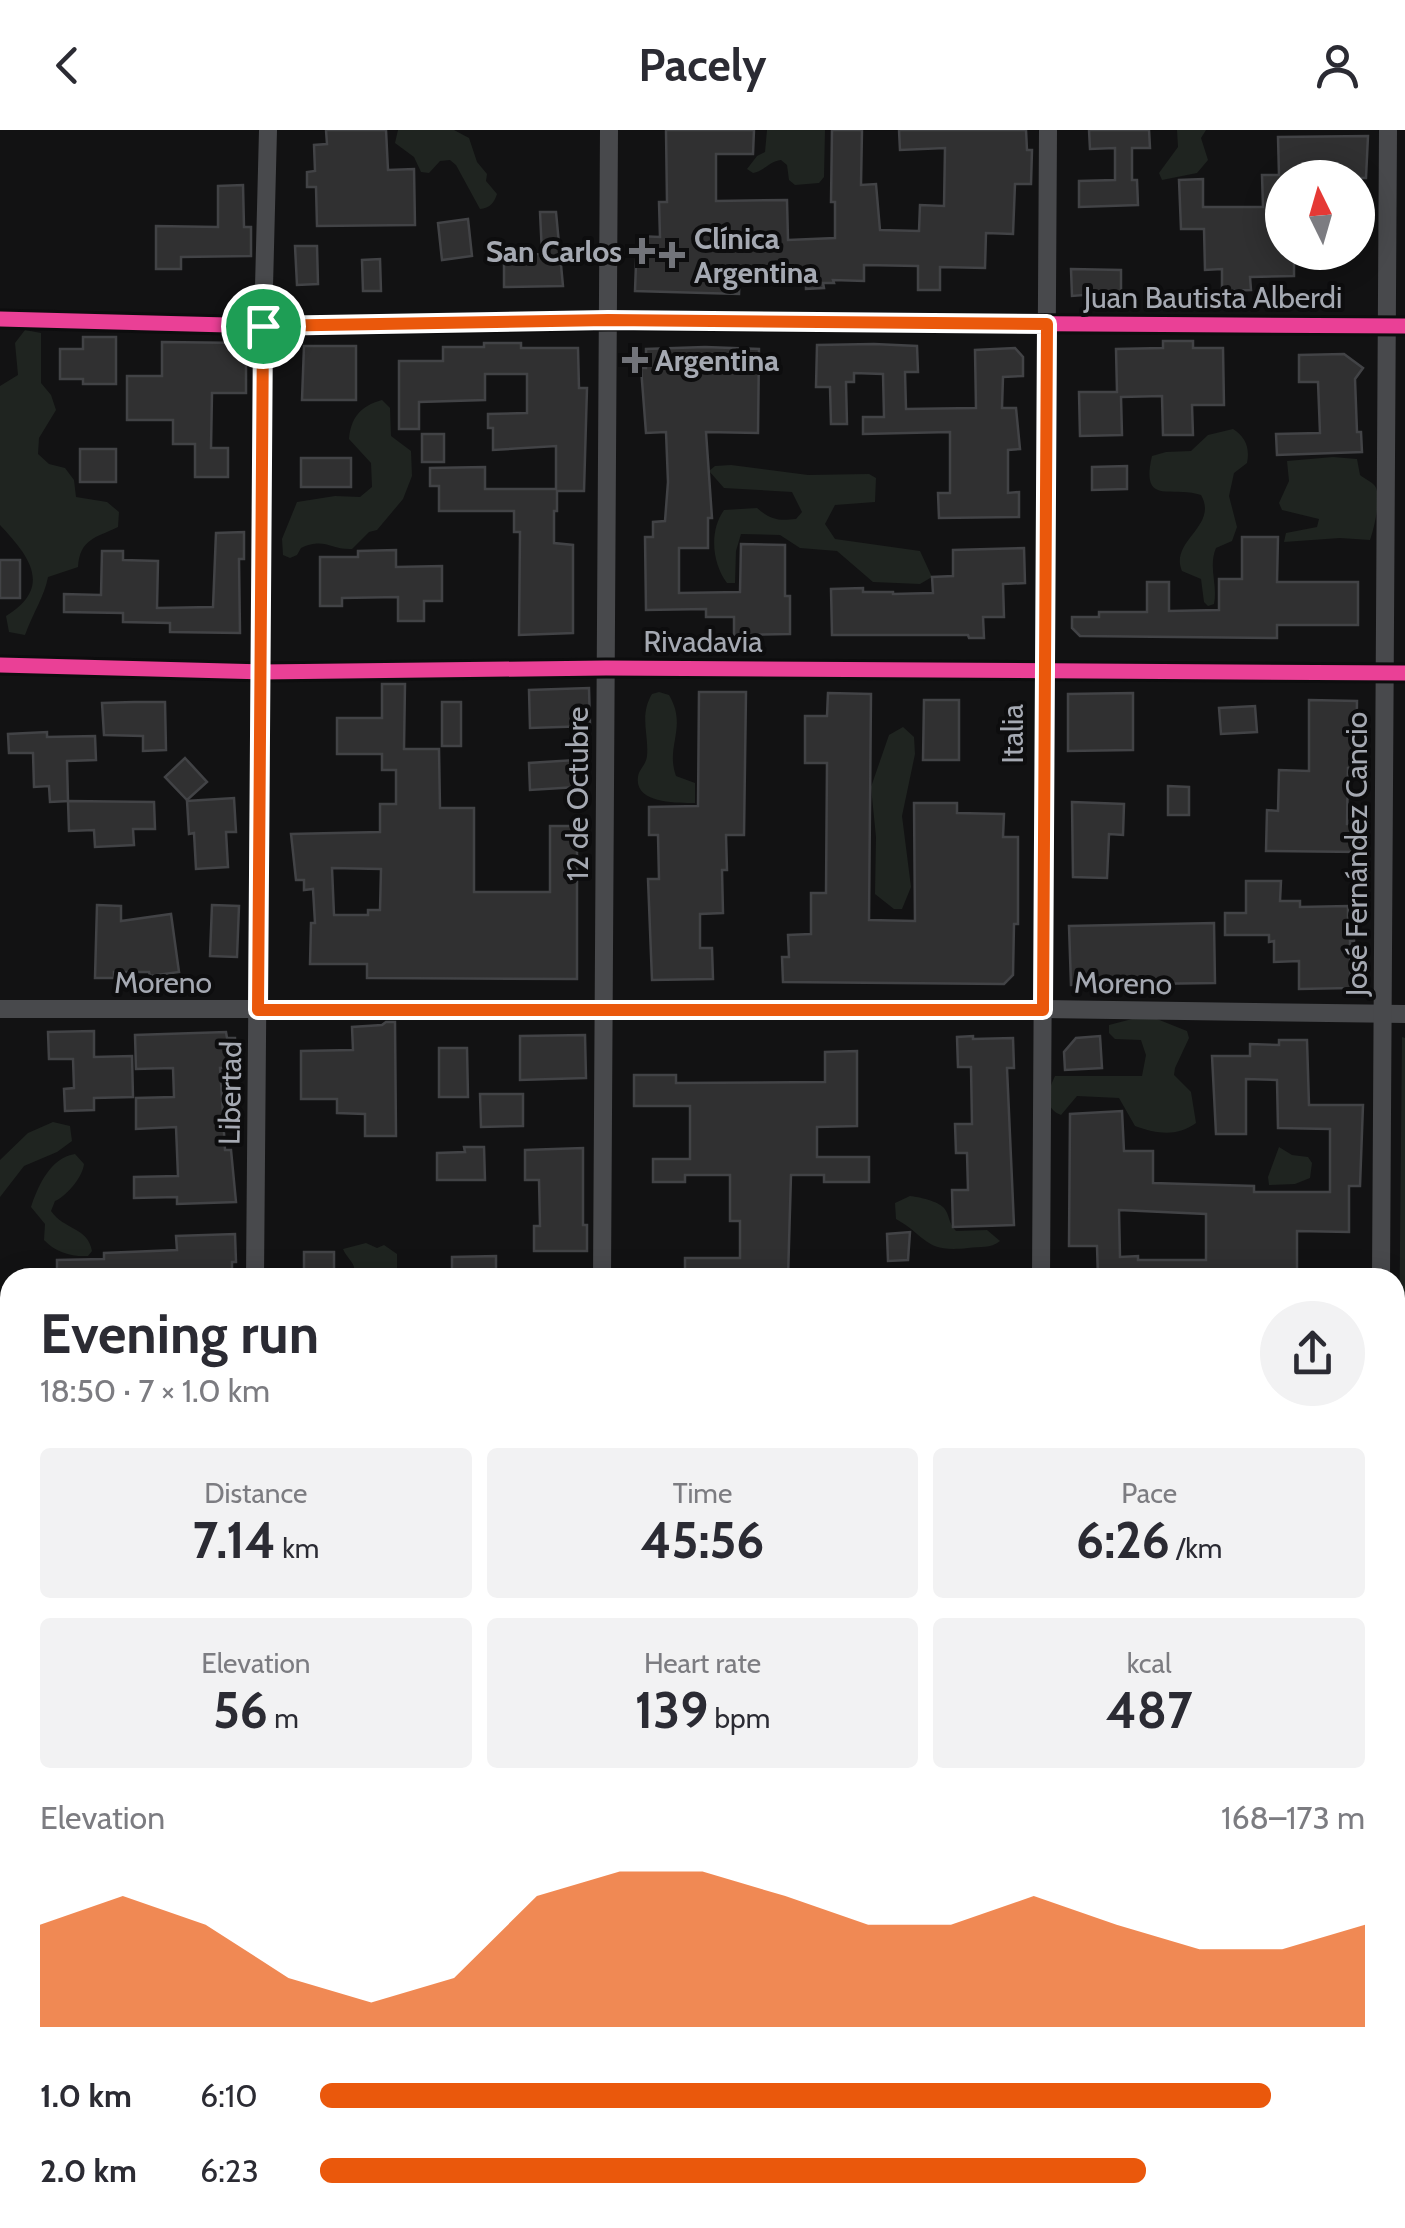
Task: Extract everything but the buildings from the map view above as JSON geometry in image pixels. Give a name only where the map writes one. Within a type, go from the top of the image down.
[{"type":"street","name":"Libertad","points":[[255,1268],[268,130]]},
{"type":"street","name":"12 de Octubre","points":[[602,1268],[609,130]]},
{"type":"street","name":"Italia","points":[[1041,1268],[1048,130]]},
{"type":"street","name":"José Fernández Cancio","points":[[1381,1268],[1385,673],[1396,326],[1388,130]]},
{"type":"street","name":"Juan Bautista Alberdi","points":[[0,319],[263,326],[608,320],[1396,326]]},
{"type":"street","name":"Rivadavia","points":[[0,665],[261,672],[606,668],[1405,673]]},
{"type":"street","name":"Moreno","points":[[0,1009],[1405,1014]]},
{"type":"shaded area","points":[[398,130],[454,130],[469,138],[477,162],[487,174],[486,181],[497,194],[493,202],[480,209],[450,160],[440,161],[429,173],[421,172],[414,157],[395,143]]},
{"type":"shaded area","points":[[767,130],[825,130],[824,177],[819,183],[795,185],[781,160],[753,173],[747,169],[765,152]]},
{"type":"shaded area","points":[[1177,130],[1206,130],[1201,138],[1208,160],[1197,173],[1162,180],[1159,173],[1178,147]]},
{"type":"shaded area","points":[[25,330],[41,333],[41,383],[56,410],[39,438],[38,454],[49,464],[65,468],[74,480],[76,497],[107,502],[119,512],[118,527],[85,545],[78,567],[48,577],[25,635],[9,632],[6,616],[21,605],[33,582],[27,559],[0,525],[0,386],[18,375],[15,343]]},
{"type":"shaded area","points":[[382,400],[390,408],[391,436],[411,451],[412,476],[403,499],[377,530],[369,532],[352,549],[316,544],[301,548],[290,558],[283,555],[282,539],[297,502],[360,497],[372,487],[371,463],[349,439],[358,414]]},
{"type":"shaded area","points":[[1233,429],[1244,440],[1248,458],[1234,473],[1229,496],[1237,527],[1232,541],[1216,548],[1214,604],[1208,606],[1201,579],[1182,571],[1180,560],[1204,516],[1201,495],[1161,491],[1151,482],[1149,472],[1152,456],[1191,451],[1208,435]]},
{"type":"shaded area","points":[[1357,459],[1360,475],[1375,486],[1378,505],[1370,540],[1284,542],[1286,533],[1317,527],[1319,519],[1282,510],[1279,503],[1289,481],[1287,461]]},
{"type":"shaded area","points":[[715,466],[808,475],[869,474],[876,478],[875,502],[835,505],[825,524],[835,539],[920,551],[932,577],[920,584],[873,582],[837,551],[800,548],[780,535],[741,534],[735,583],[727,583],[714,547],[716,527],[724,510],[757,508],[784,520],[796,519],[802,512],[792,492],[724,488],[709,471]]},
{"type":"shaded area","points":[[652,694],[669,695],[674,706],[677,727],[673,765],[676,776],[695,783],[695,803],[659,800],[639,786],[639,774],[647,756],[646,710]]},
{"type":"shaded area","points":[[903,727],[914,737],[915,754],[902,816],[911,887],[902,909],[894,909],[875,894],[876,837],[871,787],[889,735]]},
{"type":"shaded area","points":[[1132,1019],[1157,1019],[1187,1031],[1189,1038],[1174,1075],[1191,1092],[1196,1123],[1181,1131],[1167,1133],[1135,1126],[1119,1098],[1077,1096],[1061,1115],[1051,1108],[1049,1093],[1055,1076],[1142,1076],[1146,1055],[1141,1040],[1115,1039],[1109,1033],[1109,1025]]},
{"type":"shaded area","points":[[1402,1037],[1405,1268],[1400,1268]]},
{"type":"shaded area","points":[[53,1122],[70,1126],[72,1141],[24,1166],[0,1197],[0,1160],[28,1133]]},
{"type":"shaded area","points":[[1279,1147],[1292,1155],[1308,1157],[1312,1163],[1310,1178],[1295,1184],[1269,1185],[1268,1177]]},
{"type":"shaded area","points":[[75,1154],[84,1164],[81,1174],[55,1201],[51,1211],[86,1237],[92,1251],[88,1256],[64,1253],[48,1244],[44,1240],[45,1224],[31,1207],[52,1167]]},
{"type":"shaded area","points":[[910,1196],[941,1206],[956,1231],[987,1230],[1000,1241],[968,1248],[934,1246],[896,1219],[895,1203]]},
{"type":"shaded area","points":[[366,1243],[377,1248],[384,1245],[397,1254],[397,1268],[354,1268],[343,1249]]},
{"type":"cycle path","points":[[0,319],[263,326],[608,321],[1405,326]]},
{"type":"cycle path","points":[[0,665],[261,672],[606,668],[1405,673]]},
{"type":"place","name":"San Carlos","points":[[642,251]]},
{"type":"place","name":"Clínica Argentina","points":[[672,255]]},
{"type":"place","name":"Argentina","points":[[635,360]]},
{"type":"route","points":[[608,320],[1047,324],[1043,1010],[258,1010],[263,326],[608,320]]}]
